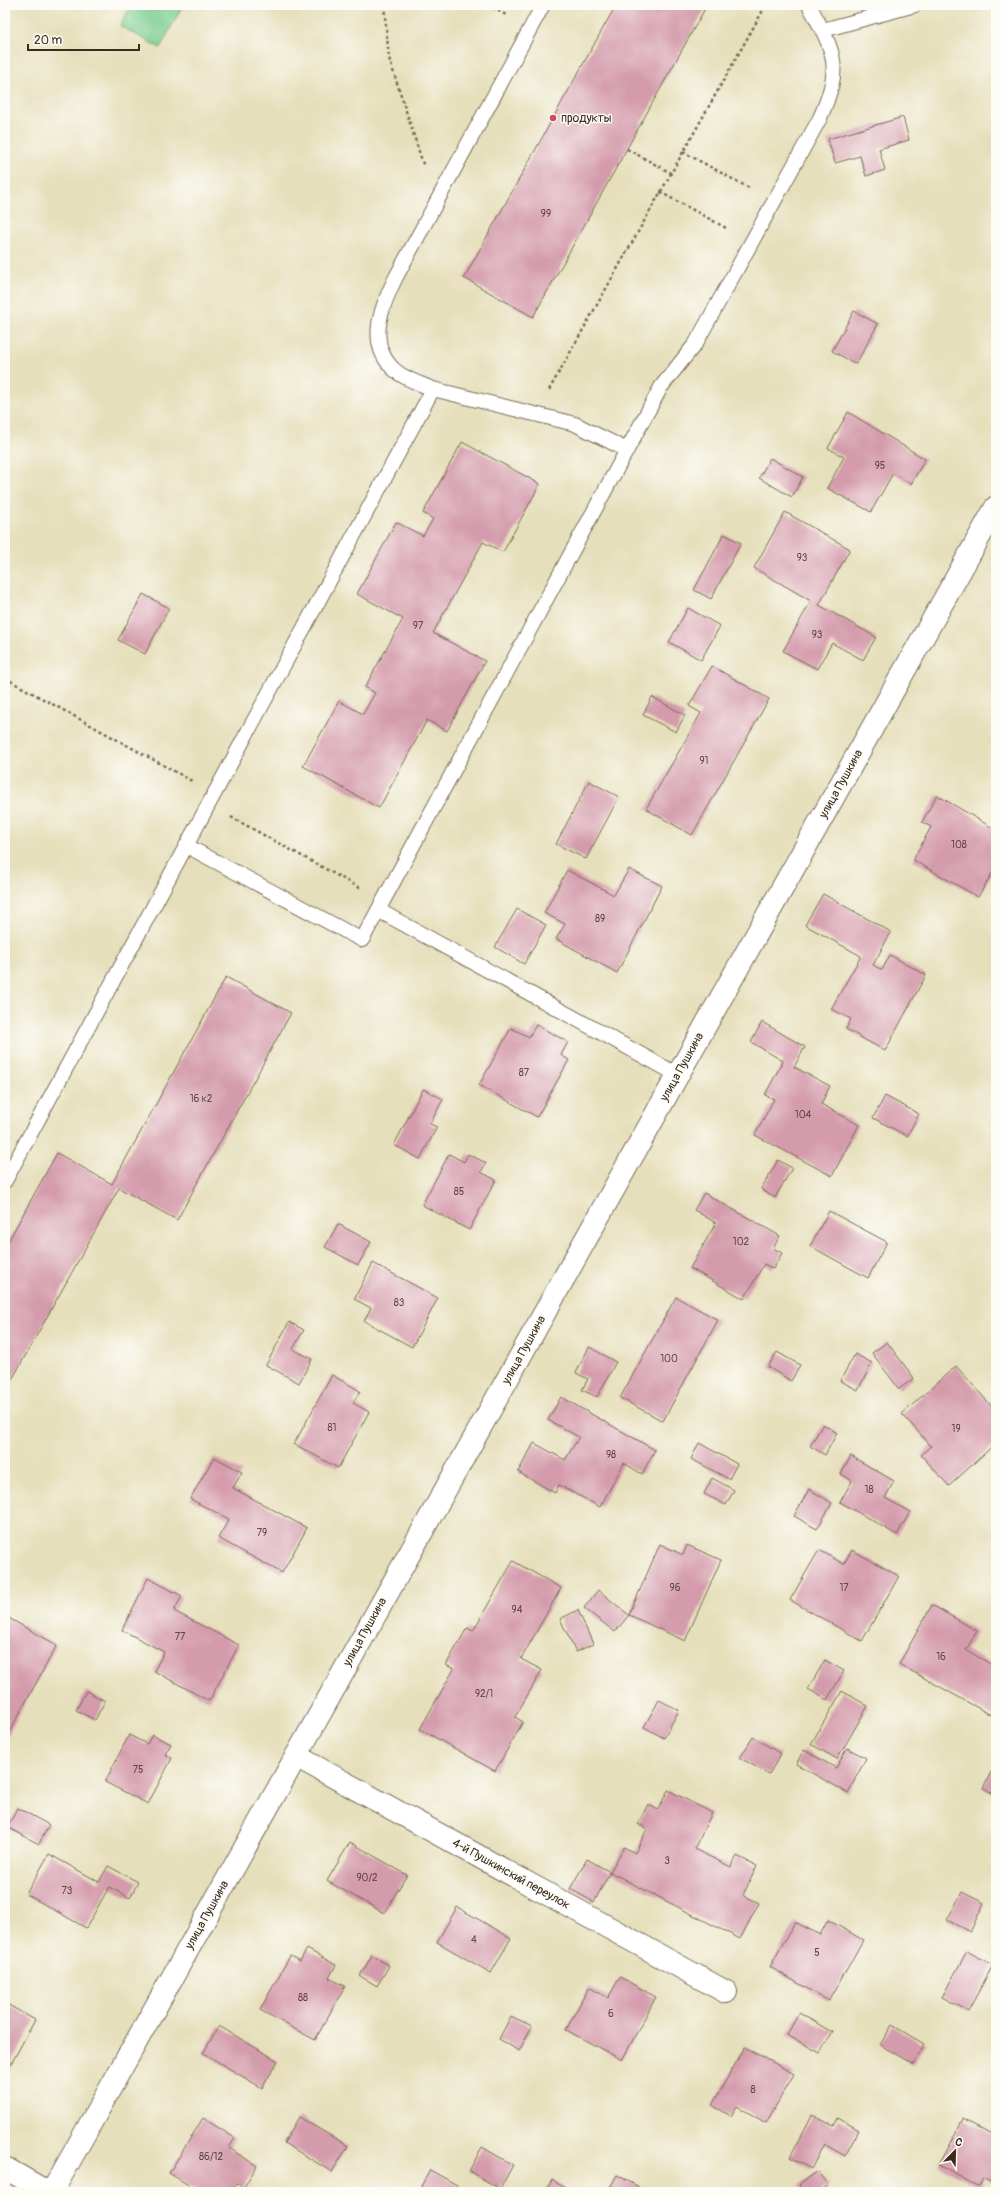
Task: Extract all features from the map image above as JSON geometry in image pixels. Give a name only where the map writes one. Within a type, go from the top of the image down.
[{"type":"street","name":"улица Пушкина","points":[[52,2192],[996,507]]},
{"type":"street","name":"4-й Пушкинский переулок","points":[[296,1756],[726,1992]]},
{"type":"street","points":[[5,2168],[47,2192]]},
{"type":"lane","points":[[544,5],[435,204],[386,298],[379,320],[378,340],[384,357],[397,372],[433,389],[536,413],[575,424],[627,450]]},
{"type":"lane","points":[[187,846],[362,940],[661,388],[696,343],[820,118],[830,96],[834,78],[834,61],[823,30],[809,5]]},
{"type":"lane","points":[[823,30],[915,5]]},
{"type":"lane","points":[[5,1181],[433,389]]},
{"type":"lane","points":[[381,906],[678,1075]]},
{"type":"path","points":[[384,5],[389,58],[435,204]]},
{"type":"path","points":[[536,413],[766,5]]},
{"type":"path","points":[[627,149],[671,173]]},
{"type":"path","points":[[683,152],[774,202]]},
{"type":"path","points":[[660,192],[752,242]]},
{"type":"path","points":[[5,678],[212,799],[381,906]]},
{"type":"green space","points":[[131,5],[183,5],[160,48],[120,26]]},
{"type":"building","points":[[616,5],[707,5],[533,317],[464,278]]},
{"type":"building","points":[[903,117],[909,140],[879,149],[885,170],[866,176],[860,156],[835,163],[828,139]]},
{"type":"building","points":[[854,311],[878,324],[856,364],[832,351]]},
{"type":"building","points":[[848,412],[925,459],[911,484],[893,473],[871,512],[827,488],[844,457],[828,448]]},
{"type":"building","points":[[462,442],[540,484],[503,552],[483,542],[433,633],[485,661],[447,731],[427,720],[379,808],[303,766],[339,701],[363,714],[375,693],[365,687],[403,619],[357,594],[396,522],[423,536],[433,519],[423,513]]},
{"type":"building","points":[[770,458],[803,477],[792,497],[759,478]]},
{"type":"building","points":[[785,512],[850,549],[819,605],[876,637],[863,660],[832,643],[817,669],[783,651],[811,601],[754,568]]},
{"type":"building","points":[[724,534],[741,543],[711,599],[694,590]]},
{"type":"building","points":[[143,594],[169,608],[145,654],[118,640]]},
{"type":"building","points":[[688,608],[720,626],[701,660],[669,642]]},
{"type":"building","points":[[712,666],[769,699],[692,835],[646,809],[701,713],[689,706]]},
{"type":"building","points":[[652,697],[685,715],[676,732],[643,715]]},
{"type":"building","points":[[589,781],[619,797],[586,859],[556,844]]},
{"type":"building","points":[[937,795],[996,830],[996,867],[978,897],[913,860],[931,827],[922,822]]},
{"type":"building","points":[[629,869],[662,886],[617,973],[556,939],[565,924],[544,913],[567,870],[614,895]]},
{"type":"building","points":[[823,894],[891,932],[873,965],[882,970],[890,955],[926,975],[885,1051],[846,1029],[851,1019],[831,1009],[861,956],[805,925]]},
{"type":"building","points":[[517,909],[546,925],[524,964],[495,947]]},
{"type":"building","points":[[226,977],[291,1013],[177,1220],[119,1188],[5,1392],[5,1247],[57,1153],[112,1184]]},
{"type":"building","points":[[762,1022],[805,1047],[794,1067],[830,1086],[821,1104],[859,1125],[832,1176],[755,1135],[774,1099],[765,1095],[783,1061],[751,1042]]},
{"type":"building","points":[[536,1025],[568,1042],[561,1055],[569,1060],[537,1117],[479,1085],[511,1028],[529,1037]]},
{"type":"building","points":[[423,1089],[443,1099],[430,1124],[437,1127],[420,1159],[394,1145]]},
{"type":"building","points":[[885,1096],[919,1114],[907,1136],[873,1118]]},
{"type":"building","points":[[449,1154],[464,1162],[468,1154],[486,1163],[481,1172],[496,1180],[469,1230],[422,1205]]},
{"type":"building","points":[[778,1160],[792,1168],[775,1198],[761,1189]]},
{"type":"building","points":[[704,1193],[780,1236],[773,1248],[782,1253],[773,1269],[764,1264],[744,1299],[690,1268],[716,1223],[694,1210]]},
{"type":"building","points":[[829,1211],[887,1242],[868,1278],[810,1246]]},
{"type":"building","points":[[338,1224],[371,1242],[358,1265],[325,1247]]},
{"type":"building","points":[[373,1263],[438,1298],[412,1347],[364,1321],[371,1308],[354,1299]]},
{"type":"building","points":[[676,1297],[718,1320],[663,1421],[620,1398]]},
{"type":"building","points":[[289,1322],[304,1330],[293,1349],[312,1359],[299,1383],[266,1365]]},
{"type":"building","points":[[887,1342],[914,1378],[899,1389],[872,1353]]},
{"type":"building","points":[[589,1347],[616,1362],[597,1397],[582,1390],[588,1379],[576,1373]]},
{"type":"building","points":[[777,1352],[800,1365],[791,1381],[768,1367]]},
{"type":"building","points":[[855,1354],[872,1363],[858,1390],[840,1381]]},
{"type":"building","points":[[956,1366],[996,1411],[996,1443],[949,1486],[921,1455],[931,1446],[902,1414]]},
{"type":"building","points":[[332,1375],[360,1391],[353,1403],[369,1412],[338,1468],[294,1444]]},
{"type":"building","points":[[561,1397],[655,1450],[642,1474],[624,1463],[600,1507],[559,1485],[555,1493],[518,1472],[534,1443],[565,1460],[579,1437],[548,1420]]},
{"type":"building","points":[[823,1424],[837,1433],[825,1455],[810,1446]]},
{"type":"building","points":[[699,1443],[737,1464],[729,1479],[691,1459]]},
{"type":"building","points":[[851,1456],[894,1481],[885,1498],[910,1512],[897,1535],[840,1502],[852,1481],[841,1474]]},
{"type":"building","points":[[214,1457],[242,1472],[233,1488],[307,1528],[282,1573],[218,1538],[229,1519],[190,1499]]},
{"type":"building","points":[[712,1478],[734,1490],[726,1505],[704,1494]]},
{"type":"building","points":[[809,1489],[832,1503],[817,1529],[794,1516]]},
{"type":"building","points":[[660,1544],[683,1555],[687,1545],[721,1560],[685,1641],[629,1615]]},
{"type":"building","points":[[819,1550],[844,1564],[852,1550],[899,1576],[862,1641],[790,1600]]},
{"type":"building","points":[[513,1561],[561,1588],[521,1659],[542,1670],[515,1717],[523,1722],[495,1771],[420,1729],[454,1669],[446,1665],[467,1628],[473,1631]]},
{"type":"building","points":[[148,1578],[182,1596],[174,1611],[239,1645],[209,1701],[154,1671],[164,1652],[122,1630]]},
{"type":"building","points":[[598,1590],[629,1615],[615,1632],[584,1608]]},
{"type":"building","points":[[932,1605],[977,1631],[966,1650],[996,1667],[996,1718],[899,1664]]},
{"type":"building","points":[[578,1610],[593,1644],[576,1652],[560,1619]]},
{"type":"building","points":[[5,1616],[57,1645],[5,1740]]},
{"type":"building","points":[[825,1660],[844,1671],[827,1700],[808,1689]]},
{"type":"building","points":[[86,1691],[105,1701],[95,1720],[76,1710]]},
{"type":"building","points":[[842,1691],[868,1706],[837,1759],[811,1744]]},
{"type":"building","points":[[659,1700],[679,1710],[664,1738],[644,1727]]},
{"type":"building","points":[[129,1735],[147,1744],[152,1735],[171,1744],[165,1754],[172,1758],[148,1804],[105,1782]]},
{"type":"building","points":[[753,1737],[781,1754],[769,1774],[740,1758]]},
{"type":"building","points":[[847,1748],[866,1758],[848,1793],[796,1764],[804,1750],[836,1768]]},
{"type":"building","points":[[991,1772],[996,1774],[996,1795],[983,1788]]},
{"type":"building","points":[[668,1790],[712,1813],[694,1849],[731,1867],[737,1856],[757,1866],[743,1895],[759,1903],[740,1939],[610,1872],[624,1847],[635,1853],[647,1829],[638,1824],[648,1804],[658,1810]]},
{"type":"building","points":[[18,1808],[49,1825],[39,1844],[7,1827]]},
{"type":"building","points":[[350,1842],[407,1875],[384,1913],[327,1881]]},
{"type":"building","points":[[49,1854],[99,1882],[108,1866],[138,1882],[130,1898],[109,1887],[86,1928],[26,1894]]},
{"type":"building","points":[[587,1859],[610,1872],[594,1902],[570,1889]]},
{"type":"building","points":[[962,1892],[984,1903],[970,1932],[947,1920]]},
{"type":"building","points":[[457,1907],[511,1938],[491,1973],[437,1942]]},
{"type":"building","points":[[828,1920],[863,1940],[829,2001],[770,1967],[795,1922],[820,1935]]},
{"type":"building","points":[[307,1949],[336,1965],[329,1978],[345,1986],[315,2040],[260,2010],[290,1956],[300,1961]]},
{"type":"building","points":[[967,1951],[993,1965],[968,2011],[942,1997]]},
{"type":"building","points":[[372,1955],[389,1966],[377,1986],[360,1976]]},
{"type":"building","points":[[620,1977],[656,1997],[622,2060],[566,2030],[589,1987],[608,1998]]},
{"type":"building","points":[[5,2003],[35,2020],[5,2075]]},
{"type":"building","points":[[799,2013],[832,2032],[820,2053],[787,2035]]},
{"type":"building","points":[[511,2016],[532,2026],[519,2051],[499,2039]]},
{"type":"building","points":[[892,2025],[924,2044],[913,2064],[880,2045]]},
{"type":"building","points":[[219,2026],[278,2061],[262,2088],[203,2053]]},
{"type":"building","points":[[745,2047],[794,2074],[766,2123],[737,2106],[731,2116],[712,2105]]},
{"type":"building","points":[[812,2115],[834,2126],[838,2118],[859,2130],[845,2156],[824,2144],[811,2169],[790,2157]]},
{"type":"building","points":[[299,2117],[348,2146],[332,2172],[284,2143]]},
{"type":"building","points":[[203,2118],[235,2138],[229,2148],[257,2166],[244,2187],[237,2183],[231,2192],[200,2192],[169,2173]]},
{"type":"building","points":[[963,2119],[996,2137],[996,2185],[983,2178],[979,2187],[938,2165]]},
{"type":"building","points":[[482,2147],[513,2165],[500,2189],[469,2171]]},
{"type":"building","points":[[430,2170],[457,2185],[453,2192],[418,2192]]},
{"type":"building","points":[[818,2171],[829,2185],[820,2192],[805,2192],[799,2185]]},
{"type":"building","points":[[617,2175],[639,2187],[636,2192],[608,2191]]},
{"type":"building","points":[[552,2180],[572,2192],[545,2192]]},
{"type":"place","name":"продукты","points":[[553,118]]}]
